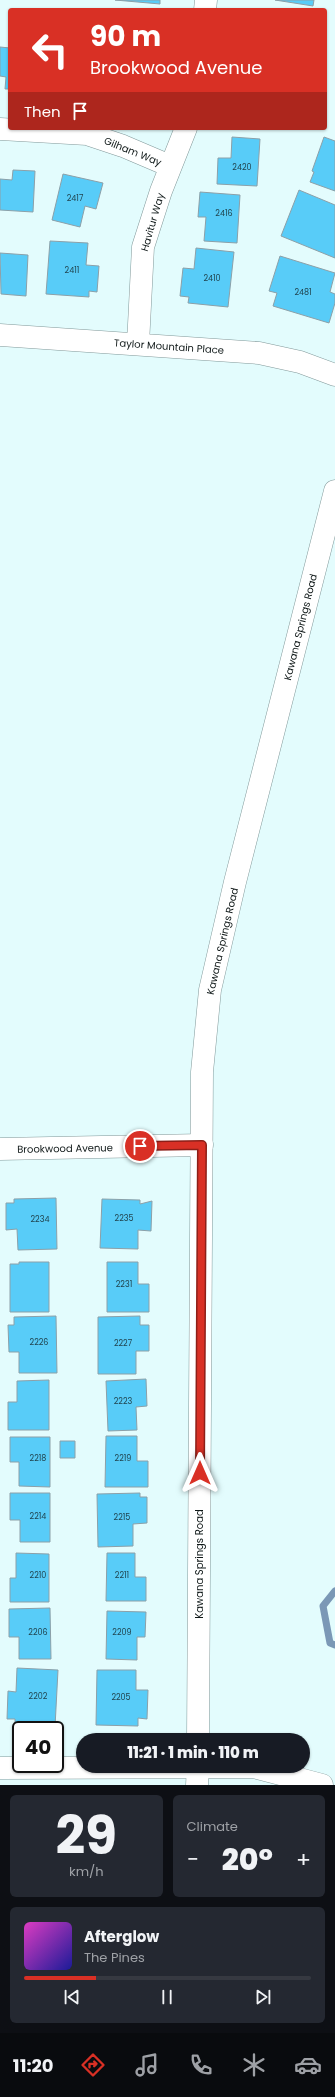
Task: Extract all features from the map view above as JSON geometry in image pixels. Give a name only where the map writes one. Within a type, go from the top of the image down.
[{"type":"street","name":"Gilham Way","points":[[17,130],[87,134],[123,146],[170,166]]},
{"type":"street","name":"Havitur Way","points":[[138,344],[143,247],[170,166],[185,130]]},
{"type":"street","name":"Taylor Mountain Place","points":[[0,335],[259,353],[300,362],[335,375]]},
{"type":"street","name":"Kawana Springs Road","points":[[198,1733],[202,1072],[210,990],[237,875],[335,491]]},
{"type":"street","name":"Brookwood Avenue","points":[[0,1149],[202,1145]]},
{"type":"street","points":[[0,1768],[76,1767]]},
{"type":"street","points":[[197,1785],[198,1773]]},
{"type":"street","points":[[277,1773],[322,1785]]},
{"type":"building","points":[[115,0],[160,0],[160,4]]},
{"type":"building","points":[[275,0],[314,0],[313,6]]},
{"type":"building","points":[[0,47],[8,48],[8,89],[5,89],[6,77],[0,76]]},
{"type":"building","points":[[232,137],[260,139],[257,186],[217,184],[218,158],[231,158]]},
{"type":"building","points":[[324,137],[335,141],[335,191],[310,182],[314,172],[312,171]]},
{"type":"building","points":[[13,170],[35,171],[33,212],[0,210],[0,179],[12,180]]},
{"type":"building","points":[[63,174],[103,183],[96,209],[85,206],[80,227],[52,220]]},
{"type":"building","points":[[299,190],[335,205],[335,258],[281,236]]},
{"type":"building","points":[[200,192],[240,195],[237,243],[204,241],[206,217],[198,217]]},
{"type":"building","points":[[50,241],[88,243],[86,265],[99,266],[97,292],[89,291],[89,297],[46,294]]},
{"type":"building","points":[[196,248],[234,252],[228,307],[188,303],[189,297],[180,296],[183,268],[194,269]]},
{"type":"building","points":[[0,253],[28,255],[26,296],[1,294]]},
{"type":"building","points":[[280,256],[335,273],[330,292],[335,294],[335,303],[329,323],[273,306],[277,293],[269,291]]},
{"type":"building","points":[[56,1198],[57,1249],[18,1250],[17,1229],[6,1230],[6,1203],[14,1203],[14,1199]]},
{"type":"building","points":[[102,1199],[140,1200],[140,1204],[152,1201],[151,1231],[138,1230],[138,1249],[100,1248]]},
{"type":"building","points":[[19,1262],[49,1262],[49,1312],[10,1312],[10,1264],[19,1264]]},
{"type":"building","points":[[107,1262],[138,1262],[138,1284],[149,1284],[149,1312],[107,1312]]},
{"type":"building","points":[[56,1316],[57,1373],[19,1373],[19,1352],[9,1352],[8,1325],[14,1325],[14,1317]]},
{"type":"building","points":[[140,1316],[140,1325],[149,1325],[149,1351],[136,1351],[136,1374],[98,1374],[98,1317]]},
{"type":"building","points":[[146,1379],[147,1406],[136,1407],[137,1430],[108,1431],[106,1381]]},
{"type":"building","points":[[49,1380],[49,1430],[8,1430],[8,1402],[17,1402],[17,1381]]},
{"type":"building","points":[[106,1436],[137,1436],[137,1461],[148,1461],[148,1487],[105,1487]]},
{"type":"building","points":[[10,1437],[50,1437],[50,1487],[19,1486],[19,1462],[10,1462]]},
{"type":"building","points":[[60,1441],[75,1441],[75,1458],[60,1458]]},
{"type":"building","points":[[10,1493],[50,1493],[50,1542],[20,1542],[20,1520],[10,1520]]},
{"type":"building","points":[[140,1493],[140,1497],[147,1497],[147,1523],[133,1524],[133,1546],[98,1547],[97,1494]]},
{"type":"building","points":[[16,1553],[49,1554],[49,1602],[10,1602],[10,1578],[16,1578]]},
{"type":"building","points":[[107,1553],[135,1553],[135,1577],[146,1577],[146,1601],[106,1601]]},
{"type":"building","points":[[50,1608],[51,1659],[19,1659],[19,1637],[9,1637],[9,1609]]},
{"type":"building","points":[[107,1611],[146,1612],[145,1637],[137,1637],[137,1660],[106,1659]]},
{"type":"building","points":[[17,1668],[58,1670],[55,1721],[15,1721],[15,1719],[7,1719],[8,1691],[16,1692]]},
{"type":"building","points":[[97,1670],[136,1670],[136,1690],[148,1690],[147,1719],[138,1718],[138,1726],[96,1725]]},
{"type":"waterway","points":[[335,1591],[323,1606],[330,1643],[335,1645]]},
{"type":"route","points":[[140,1146],[202,1145],[200,1473]]}]
